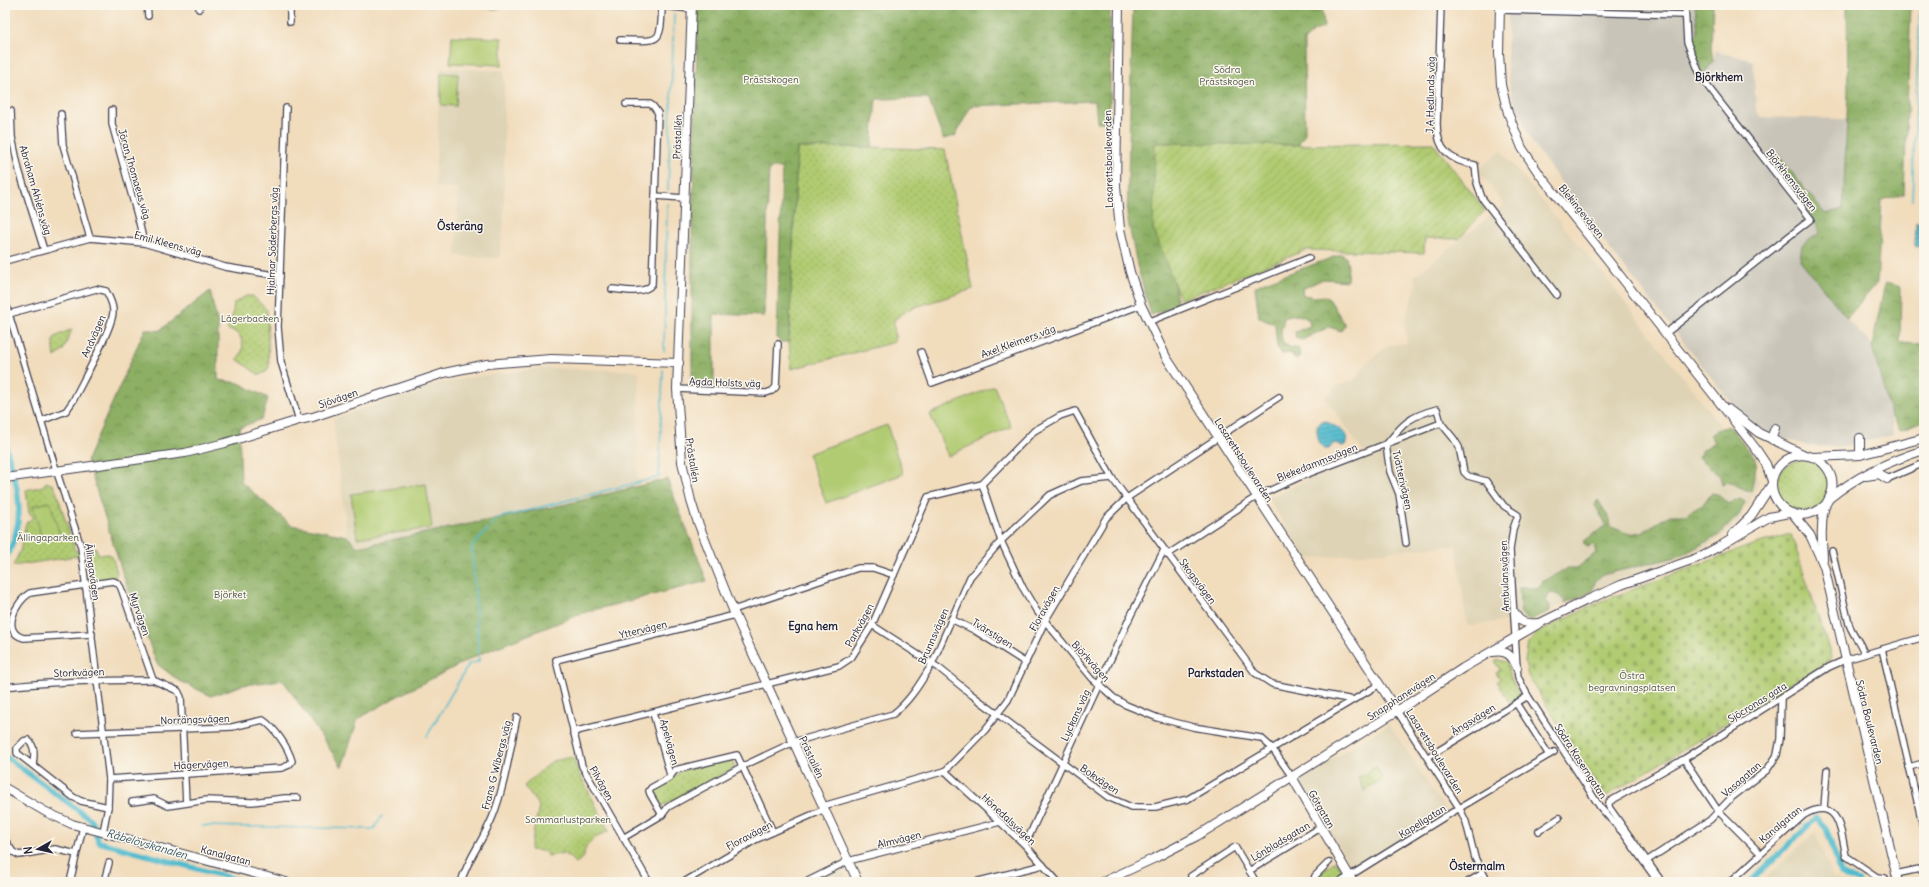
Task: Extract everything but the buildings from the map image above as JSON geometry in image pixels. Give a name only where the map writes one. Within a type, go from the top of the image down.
[{"type":"street","points":[[148,5],[148,16]]},
{"type":"street","points":[[290,5],[290,22]]},
{"type":"street","name":"Lasarettsboulevarden","points":[[1118,5],[1116,168],[1118,209],[1125,252],[1141,305],[1148,322],[1166,357],[1460,809],[1466,822],[1475,858],[1488,882]]},
{"type":"street","name":"J A Hedlunds väg","points":[[1441,5],[1437,124],[1439,141],[1451,157],[1476,165],[1476,183],[1482,198],[1535,264],[1557,295]]},
{"type":"street","name":"Björkhemsvägen","points":[[1666,333],[1811,219],[1702,79],[1687,42],[1685,5]]},
{"type":"street","points":[[620,40],[652,40],[657,38],[661,32],[662,6],[692,7]]},
{"type":"street","name":"Prästallén","points":[[692,7],[677,389],[682,462],[691,501],[734,613],[858,882]]},
{"type":"street","points":[[1500,8],[1685,15]]},
{"type":"street","name":"Blekingevägen","points":[[1500,8],[1499,53],[1501,85],[1508,113],[1522,148],[1540,175],[1719,400],[1766,464],[1772,483]]},
{"type":"street","points":[[612,289],[641,291],[648,288],[652,284],[658,113],[650,104],[626,104]]},
{"type":"street","name":"Hjalmar Söderbergs väg","points":[[286,108],[278,327],[281,362],[299,420]]},
{"type":"street","name":"Jöran Thomaeus väg","points":[[112,110],[112,124],[144,243]]},
{"type":"street","name":"Abraham Ahléns väg","points":[[11,111],[12,137],[19,170],[44,250]]},
{"type":"street","points":[[61,114],[64,145],[90,238]]},
{"type":"street","points":[[655,196],[684,198]]},
{"type":"street","name":"Emil Kleens väg","points":[[5,261],[90,238],[144,243],[224,267],[280,276]]},
{"type":"street","points":[[1148,322],[1309,258]]},
{"type":"street","name":"Andvägen","points":[[9,314],[96,288],[106,291],[111,301],[113,312],[109,327],[73,402],[66,411],[41,421]]},
{"type":"street","name":"Ällingavägen","points":[[5,301],[56,472],[77,533],[86,586],[104,732],[109,779],[108,807],[76,854],[70,882]]},
{"type":"street","name":"Axel Kleimers väg","points":[[922,352],[932,383],[1141,305]]},
{"type":"street","name":"Agda Holsts väg","points":[[677,389],[772,392],[776,387],[778,344]]},
{"type":"street","name":"Sjövägen","points":[[11,477],[56,472],[209,447],[313,417],[444,374],[487,364],[551,359],[679,363]]},
{"type":"street","name":"Floravägen","points":[[684,882],[757,839],[824,807],[945,771],[998,715],[1008,700],[1045,621],[1106,518],[1127,498],[1279,397]]},
{"type":"street","name":"Blekingevägen","points":[[1719,400],[1746,424],[1773,440],[1809,456]]},
{"type":"street","points":[[1386,445],[1401,425],[1418,414],[1437,409],[1441,423]]},
{"type":"street","name":"Skogsvägen","points":[[982,484],[1034,431],[1060,416],[1075,411],[1112,478],[1255,673],[1272,684],[1353,700]]},
{"type":"street","name":"Blekedammsvägen","points":[[1256,497],[1297,478],[1441,423]]},
{"type":"street","name":"Ambulansvägen","points":[[1441,423],[1459,447],[1463,468],[1466,474],[1486,481],[1504,506],[1518,515],[1510,542],[1515,612],[1515,638]]},
{"type":"street","points":[[1773,440],[1772,436],[1775,428]]},
{"type":"street","points":[[1860,438],[1860,455]]},
{"type":"street","points":[[1924,438],[1860,455],[1799,455],[1784,461],[1774,473],[1772,483],[1776,501],[1791,513],[1802,516],[1811,514],[1820,510],[1828,501],[1856,479],[1874,468],[1924,450]]},
{"type":"street","name":"Tvätterivägen","points":[[1386,445],[1390,472],[1399,494],[1406,543]]},
{"type":"street","points":[[1809,456],[1826,466],[1830,474],[1832,490],[1828,501]]},
{"type":"street","points":[[1856,479],[1879,474],[1887,479],[1924,463]]},
{"type":"street","name":"Brunnsvägen","points":[[623,838],[662,815],[668,807],[743,766],[794,742],[893,714],[903,706],[932,664],[950,619],[970,577],[1001,541],[1050,495],[1081,481],[1112,478]]},
{"type":"street","name":"Snapphanevägen","points":[[1720,546],[1751,516],[1772,483]]},
{"type":"street","name":"Björkvägen","points":[[982,484],[1001,541],[1023,588],[1036,610],[1099,685],[1126,705],[1158,718],[1193,727],[1261,738],[1272,748]]},
{"type":"street","name":"Parkvägen","points":[[573,732],[839,666],[846,662],[858,648],[872,625],[928,497],[982,484]]},
{"type":"street","points":[[1165,552],[1256,497]]},
{"type":"street","name":"Södra Boulevarden","points":[[1828,501],[1822,530],[1824,566],[1897,878]]},
{"type":"street","name":"Snapphanevägen","points":[[1103,882],[1157,857],[1197,836],[1463,668],[1542,622],[1599,594],[1697,558],[1720,546],[1769,516],[1791,513]]},
{"type":"street","name":"Södra Boulevarden","points":[[1791,513],[1810,535],[1824,566]]},
{"type":"street","points":[[1823,544],[1832,550],[1852,634],[1859,640],[1864,654]]},
{"type":"street","name":"Lyckans väg","points":[[1025,845],[1099,685],[1165,552]]},
{"type":"street","name":"Yttervägen","points":[[556,660],[734,613],[858,568],[873,568],[894,575]]},
{"type":"street","name":"Myrvägen","points":[[92,634],[24,638],[16,636],[11,631],[10,626],[14,614],[23,597],[30,593],[113,581],[118,583],[121,588],[153,680]]},
{"type":"street","points":[[1515,612],[1519,619],[1524,623],[1528,624],[1542,622]]},
{"type":"street","name":"Tvärstigen","points":[[950,619],[974,630],[1026,663]]},
{"type":"street","name":"Bokvägen","points":[[872,625],[932,664],[1108,797],[1131,807],[1155,808],[1188,799],[1380,684]]},
{"type":"street","name":"Södra Kaserngatan","points":[[1515,638],[1517,668],[1520,681],[1528,696],[1600,807],[1623,833],[1658,882]]},
{"type":"street","name":"Sjöcronas gata","points":[[1609,802],[1684,759],[1824,670],[1845,660],[1924,638]]},
{"type":"street","points":[[1882,649],[1924,831]]},
{"type":"street","points":[[1490,653],[1507,652],[1512,656],[1517,668]]},
{"type":"street","name":"Pilvägen","points":[[556,660],[582,766],[649,882]]},
{"type":"street","name":"Storkvägen","points":[[5,687],[39,683],[98,680],[153,680]]},
{"type":"street","points":[[153,680],[178,691],[181,697],[186,803]]},
{"type":"street","name":"Ängsvägen","points":[[1428,758],[1528,696]]},
{"type":"street","name":"Vasagatan","points":[[1648,860],[1710,820],[1731,798],[1767,770],[1776,755],[1780,739],[1780,699]]},
{"type":"street","name":"Kapellgatan","points":[[1340,882],[1351,879],[1460,809],[1552,754],[1516,703]]},
{"type":"street","name":"Apelvägen","points":[[653,713],[670,775]]},
{"type":"street","name":"Frans G Wibergs väg","points":[[461,882],[465,868],[493,817],[501,790],[517,717]]},
{"type":"street","name":"Norrängsvägen","points":[[77,733],[232,727],[263,720],[269,724],[290,752],[292,761]]},
{"type":"street","name":"Götgatan","points":[[1272,748],[1292,777],[1351,879]]},
{"type":"street","points":[[662,815],[649,791],[669,778],[675,770],[737,755],[773,832]]},
{"type":"street","points":[[1684,759],[1719,812],[1760,853]]},
{"type":"street","name":"Hägervägen","points":[[109,779],[282,768],[289,765],[292,761]]},
{"type":"street","points":[[1909,767],[1924,763]]},
{"type":"street","points":[[33,765],[73,797],[81,801],[108,807]]},
{"type":"street","points":[[1827,770],[1824,808],[1836,816],[1846,856],[1877,877],[1885,878]]},
{"type":"street","name":"Hönedalsvägen","points":[[945,771],[1025,845],[1058,882]]},
{"type":"street","name":"Kanalgatan","points":[[5,788],[46,812],[93,830],[286,882]]},
{"type":"street","points":[[132,802],[154,799],[168,806],[207,800],[252,802],[298,798]]},
{"type":"street","name":"Södra Kaserngatan","points":[[1609,802],[1609,807],[1648,860],[1662,882]]},
{"type":"street","name":"Kanalgatan","points":[[1730,882],[1760,853],[1804,815],[1812,810],[1824,808]]},
{"type":"street","points":[[1539,831],[1559,818]]},
{"type":"street","name":"Almvägen","points":[[806,882],[848,861],[1000,822]]},
{"type":"street","name":"Lönbladsgatan","points":[[1249,871],[1321,827]]},
{"type":"street","points":[[5,840],[13,852],[19,855],[55,849],[76,854]]},
{"type":"street","points":[[1195,882],[1191,876],[1235,847],[1256,882]]},
{"type":"street","points":[[1313,882],[1315,876],[1329,862]]},
{"type":"street","points":[[104,882],[109,863]]},
{"type":"street","points":[[975,882],[1043,865]]},
{"type":"street","points":[[1897,878],[1924,868]]},
{"type":"street","points":[[1468,882],[1483,873]]},
{"type":"shaded area","points":[[1508,5],[1695,5],[1698,34],[1713,61],[1716,50],[1724,54],[1746,58],[1753,62],[1756,110],[1761,117],[1846,119],[1843,209],[1825,214],[1777,154],[1770,160],[1816,223],[1820,233],[1802,245],[1800,260],[1872,346],[1891,416],[1893,435],[1851,445],[1833,447],[1805,445],[1767,432],[1749,421],[1731,402],[1609,248],[1533,144],[1513,98],[1509,81],[1507,62]]},
{"type":"shaded area","points":[[440,68],[504,71],[504,221],[499,258],[456,256],[458,188],[435,187]]},
{"type":"shaded area","points":[[1501,151],[1603,274],[1727,434],[1759,481],[1755,492],[1738,522],[1717,541],[1688,555],[1617,580],[1528,619],[1467,626],[1456,545],[1307,559],[1268,498],[1325,471],[1366,456],[1325,397],[1336,387],[1354,380],[1364,366],[1388,345],[1407,343],[1405,322],[1416,285],[1414,277],[1504,205],[1478,170]]},
{"type":"shaded area","points":[[543,368],[639,371],[637,486],[567,504],[357,547],[347,536],[333,419],[427,386],[473,377]]},
{"type":"shaded area","points":[[1389,724],[1446,811],[1353,870],[1298,780]]},
{"type":"shaded area","points":[[1815,832],[1833,878],[1842,882],[1765,882],[1764,879]]},
{"type":"shaded area","points":[[841,866],[848,882],[810,882]]},
{"type":"green space","points":[[480,5],[500,5],[500,8],[493,10]]},
{"type":"green space","name":"Prästskogen","points":[[698,5],[1110,5],[1110,122],[1097,122],[1095,101],[971,106],[955,136],[943,139],[928,98],[876,99],[872,147],[797,148],[789,342],[781,342],[777,338],[782,168],[769,168],[764,316],[714,314],[714,386],[692,385],[692,241]]},
{"type":"green space","name":"Södra Prästskogen","points":[[1133,5],[1322,5],[1324,27],[1311,33],[1304,41],[1305,133],[1298,145],[1155,143],[1177,305],[1151,315],[1137,265],[1127,216]]},
{"type":"green space","points":[[1695,5],[1713,5],[1711,47],[1713,61],[1703,75],[1691,40],[1698,33]]},
{"type":"green space","points":[[1847,5],[1911,5],[1904,194],[1882,200],[1877,283],[1847,318],[1800,260],[1802,245],[1820,233],[1816,223],[1770,160],[1777,154],[1825,214],[1843,209],[1848,93]]},
{"type":"green space","points":[[452,36],[502,38],[502,65],[450,63]]},
{"type":"green space","points":[[441,73],[458,74],[456,106],[441,105]]},
{"type":"green space","points":[[1155,143],[1293,145],[1433,143],[1485,210],[1459,239],[1425,238],[1424,253],[1306,250],[1180,300],[1153,227]]},
{"type":"green space","points":[[872,147],[945,150],[973,289],[909,309],[894,320],[895,342],[791,369],[789,342],[797,148]]},
{"type":"green space","points":[[1342,254],[1346,257],[1348,266],[1347,281],[1323,279],[1302,289],[1303,295],[1315,297],[1325,296],[1330,300],[1345,325],[1341,331],[1329,327],[1302,340],[1296,338],[1295,332],[1310,326],[1309,320],[1297,315],[1284,318],[1281,332],[1282,341],[1289,347],[1299,349],[1300,357],[1296,360],[1291,353],[1282,354],[1277,347],[1275,324],[1259,317],[1255,287],[1262,283]]},
{"type":"green space","points":[[1885,283],[1901,287],[1900,343],[1924,344],[1924,421],[1900,430],[1891,416],[1872,346]]},
{"type":"green space","name":"Björket","points":[[210,291],[218,325],[218,380],[239,383],[268,398],[262,419],[239,428],[241,482],[291,525],[347,536],[357,547],[567,504],[667,479],[707,581],[586,612],[482,653],[396,697],[358,719],[342,767],[283,680],[243,685],[211,696],[178,680],[157,664],[124,578],[87,460],[145,329],[159,331]]},
{"type":"green space","name":"Lägerbacken","points":[[246,296],[253,296],[267,310],[269,367],[266,372],[259,375],[237,359],[240,356],[243,346],[242,340],[238,333],[228,330],[226,323],[232,318],[234,303]]},
{"type":"green space","points":[[72,329],[63,351],[55,357],[53,341],[55,337]]},
{"type":"green space","points":[[994,386],[1011,427],[948,456],[930,414]]},
{"type":"green space","points":[[887,425],[903,474],[826,503],[808,454]]},
{"type":"green space","points":[[1728,426],[1733,430],[1757,461],[1751,492],[1728,482],[1722,485],[1720,476],[1698,457],[1702,451],[1714,442],[1710,435],[1717,430]]},
{"type":"green space","points":[[1803,460],[1817,464],[1825,472],[1829,486],[1825,500],[1817,508],[1803,512],[1789,508],[1781,500],[1777,486],[1781,472],[1789,464]]},
{"type":"green space","name":"Ällingaparken","points":[[46,482],[53,485],[57,493],[75,551],[96,548],[99,555],[108,554],[112,556],[117,572],[115,578],[94,581],[88,577],[86,559],[77,556],[13,566],[20,551],[26,523],[34,517],[29,513],[26,490],[43,486]]},
{"type":"green space","points":[[426,484],[432,528],[357,538],[351,494]]},
{"type":"green space","points":[[1712,493],[1717,494],[1728,504],[1740,499],[1745,502],[1739,515],[1719,535],[1680,556],[1602,575],[1595,582],[1592,592],[1565,603],[1559,595],[1550,593],[1546,601],[1549,604],[1550,611],[1528,621],[1521,613],[1519,588],[1525,587],[1538,589],[1543,581],[1568,568],[1577,568],[1596,553],[1594,544],[1587,547],[1583,542],[1606,525],[1595,505],[1598,500],[1610,520],[1611,527],[1629,534],[1642,532],[1670,515],[1685,515],[1704,504]]},
{"type":"green space","points":[[50,502],[60,536],[42,540],[33,506]]},
{"type":"green space","name":"Östra begravningsplatsen","points":[[1791,534],[1832,659],[1605,797],[1528,676],[1525,661],[1528,644],[1536,634],[1563,619],[1602,601],[1749,546]]},
{"type":"green space","points":[[1498,660],[1507,662],[1511,678],[1521,697],[1510,703],[1497,681],[1500,679],[1496,673],[1500,670],[1495,661]]},
{"type":"green space","name":"Sommarlustparken","points":[[573,757],[579,773],[609,831],[592,840],[586,847],[584,857],[576,863],[564,853],[548,856],[544,851],[530,850],[539,806],[524,786],[552,761]]},
{"type":"green space","points":[[731,758],[735,768],[662,806],[659,806],[652,790],[670,780],[681,771]]},
{"type":"green space","points":[[1376,767],[1383,779],[1365,791],[1358,778]]},
{"type":"green space","points":[[1333,862],[1337,862],[1345,875],[1335,881],[1315,882],[1317,877]]},
{"type":"water","points":[[1916,222],[1920,222],[1919,247],[1915,246]]},
{"type":"water","points":[[1326,421],[1342,430],[1347,440],[1345,445],[1342,446],[1334,443],[1329,449],[1325,449],[1323,447],[1318,439],[1317,427],[1321,422]]},
{"type":"waterway","points":[[1912,200],[1920,5]]},
{"type":"waterway","points":[[668,190],[674,14]]},
{"type":"waterway","points":[[664,351],[667,204]]},
{"type":"waterway","points":[[427,736],[469,664],[479,661],[472,547],[498,518],[659,477],[663,370]]},
{"type":"waterway","name":"Råbelövskanalen","points":[[5,444],[17,489],[19,517],[17,531],[5,560]]},
{"type":"waterway","name":"Råbelövskanalen","points":[[5,756],[90,819],[99,842],[246,882]]},
{"type":"waterway","points":[[202,826],[374,829],[382,816]]},
{"type":"waterway","points":[[1750,882],[1816,818],[1826,828],[1841,873],[1859,882]]},
{"type":"district","name":"Björkhem","points":[[1719,77]]},
{"type":"district","name":"Österäng","points":[[460,226]]},
{"type":"district","name":"Egna hem","points":[[813,626]]},
{"type":"district","name":"Parkstaden","points":[[1216,673]]},
{"type":"district","name":"Östermalm","points":[[1477,866]]}]
